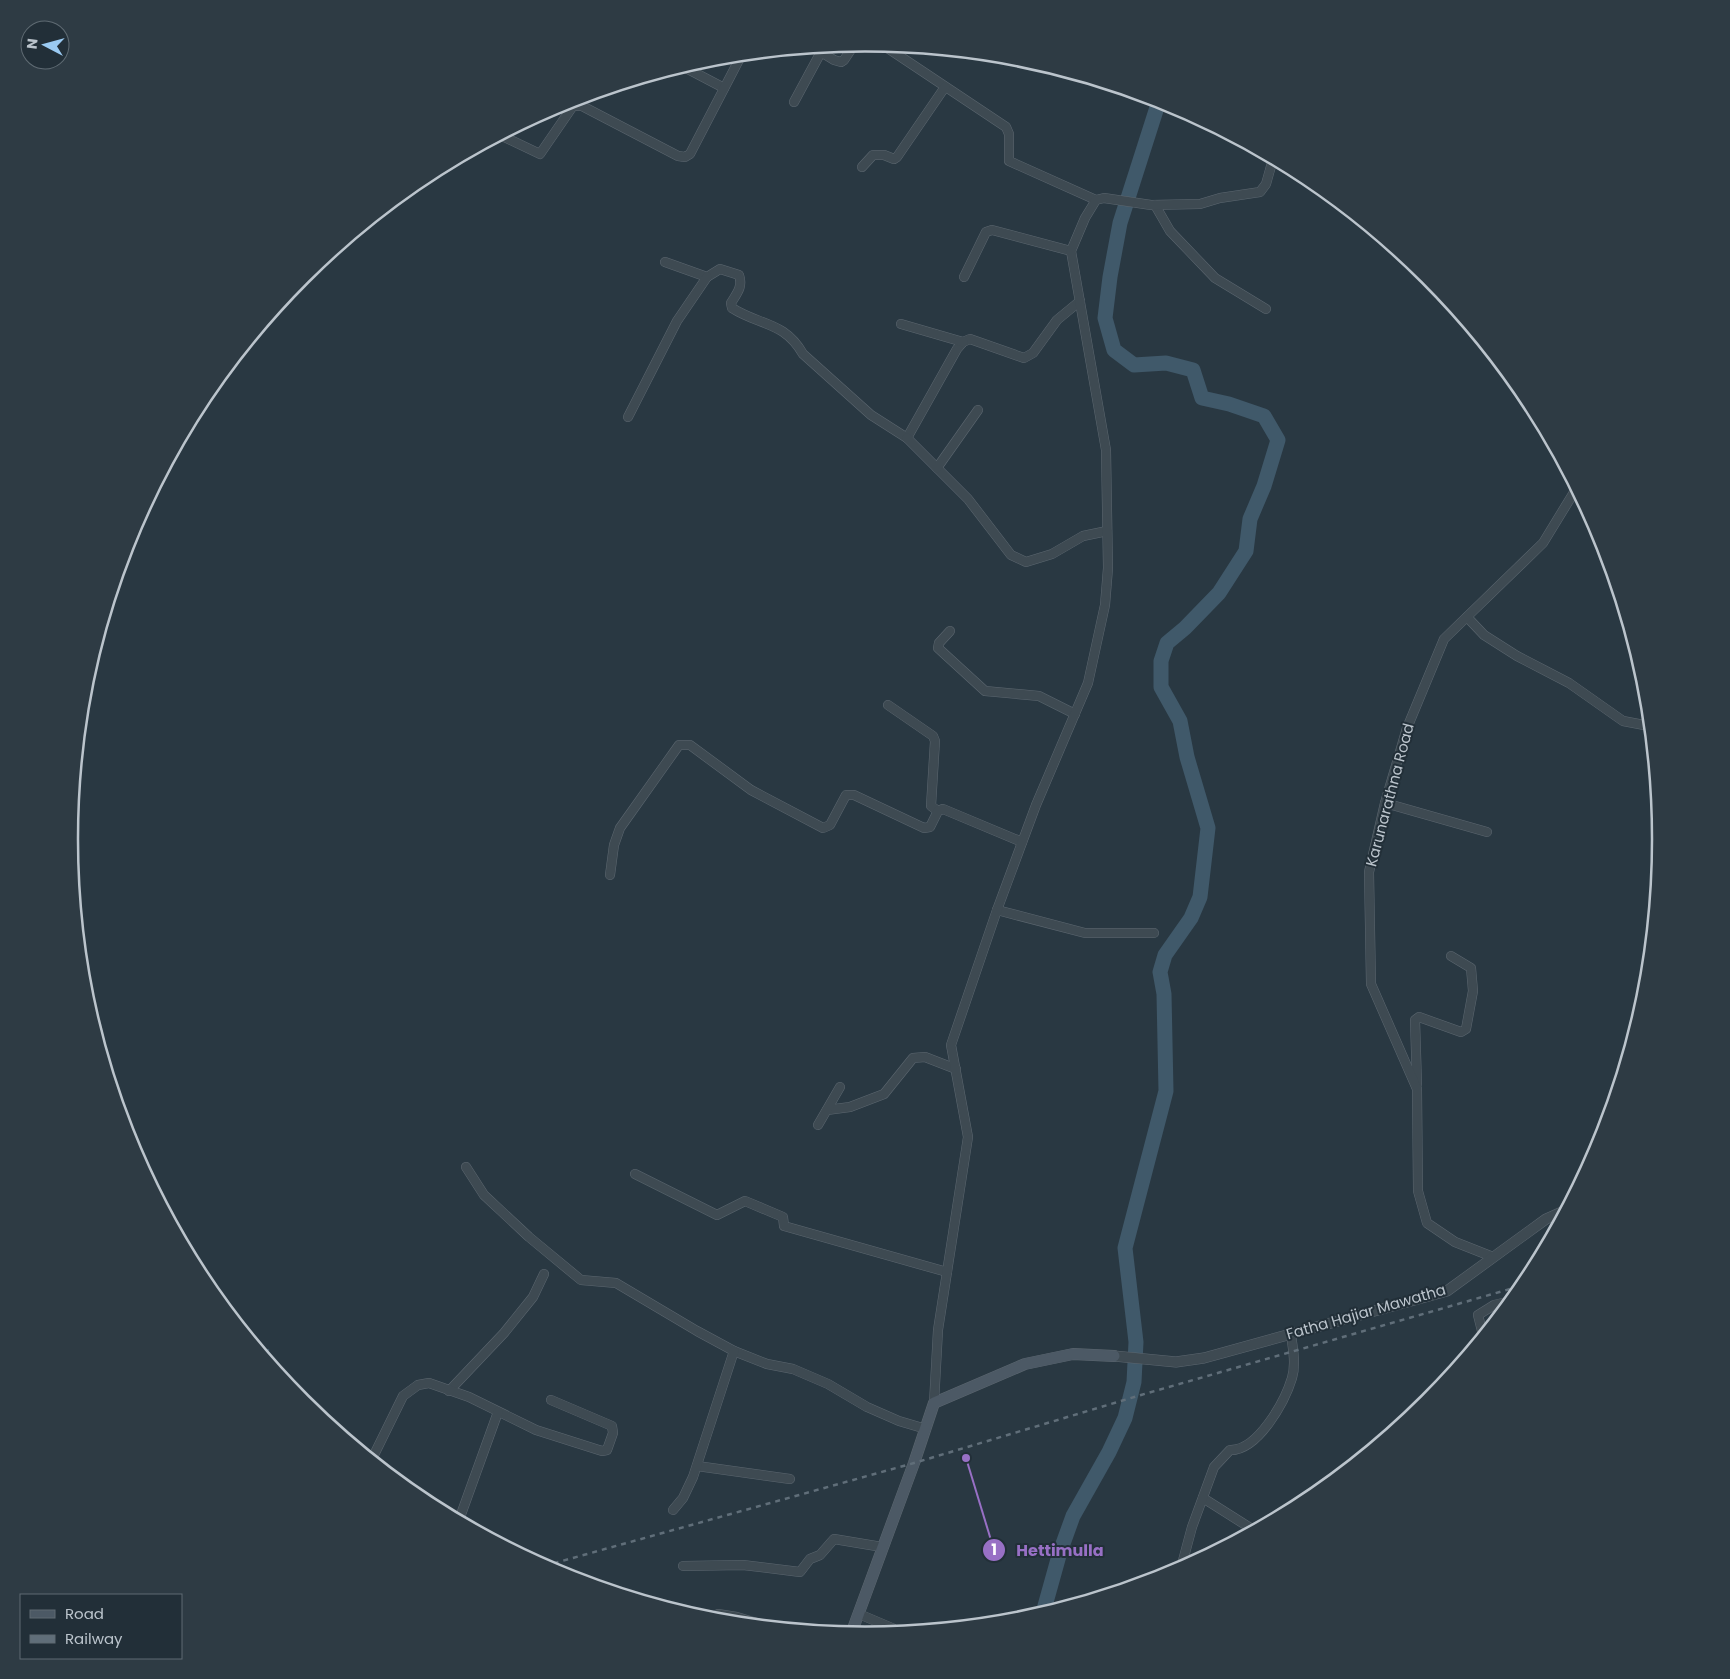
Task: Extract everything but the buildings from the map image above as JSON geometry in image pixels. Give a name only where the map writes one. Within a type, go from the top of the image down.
[{"type":"main road","points":[[854,1626],[934,1403],[1025,1364],[1073,1354],[1114,1356]]},
{"type":"street","points":[[824,54],[841,62],[849,53]]},
{"type":"street","points":[[899,53],[945,87],[1006,127],[1010,134],[1009,161],[1100,199],[1153,205],[1200,204],[1220,198],[1260,192],[1266,184],[1271,165]]},
{"type":"street","points":[[794,102],[817,54]]},
{"type":"street","points":[[580,106],[678,156],[685,157],[690,154],[737,63]]},
{"type":"street","points":[[693,72],[724,88]]},
{"type":"street","points":[[862,167],[873,155],[884,155],[894,160],[945,87]]},
{"type":"street","points":[[508,139],[540,154],[571,110]]},
{"type":"street","points":[[934,1403],[938,1330],[968,1137],[951,1046],[997,910],[1039,796],[1088,683],[1105,605],[1108,568],[1106,450],[1071,251],[1085,218],[1100,199]]},
{"type":"street","points":[[1153,205],[1170,231],[1215,278],[1266,309]]},
{"type":"street","points":[[964,277],[986,232],[992,230],[1071,251]]},
{"type":"street","points":[[665,262],[706,277]]},
{"type":"street","points":[[628,417],[677,321],[706,277],[720,269],[739,276],[742,283],[741,288],[731,303],[732,308],[784,331],[796,342],[803,354],[871,415],[907,438],[968,499],[1011,555],[1026,562],[1052,554],[1084,536],[1107,531]]},
{"type":"street","points":[[907,438],[963,342],[970,339],[1024,358],[1028,357],[1057,320],[1080,301]]},
{"type":"street","points":[[901,324],[963,342]]},
{"type":"street","points":[[937,468],[978,410]]},
{"type":"street","name":"Karunarathna Road","points":[[1493,1257],[1454,1242],[1428,1223],[1418,1191],[1417,1089],[1371,984],[1369,872],[1385,803],[1407,728],[1444,640],[1543,543],[1573,495]]},
{"type":"street","points":[[1467,617],[1484,635],[1517,656],[1569,683],[1623,721],[1643,725]]},
{"type":"street","points":[[950,631],[939,643],[938,648],[986,691],[1039,696],[1075,714]]},
{"type":"street","points":[[888,705],[933,736],[935,741],[931,806],[938,811]]},
{"type":"street","points":[[610,876],[614,845],[620,828],[679,745],[690,745],[751,790],[823,828],[830,825],[846,795],[854,795],[924,828],[930,827],[938,811],[943,809],[1022,842]]},
{"type":"street","points":[[1385,803],[1487,832]]},
{"type":"street","points":[[997,910],[1085,933],[1154,933]]},
{"type":"street","points":[[1417,1089],[1414,1020],[1419,1017],[1461,1032],[1466,1029],[1473,990],[1471,968],[1451,956]]},
{"type":"street","points":[[827,1110],[850,1107],[884,1094],[913,1058],[925,1057],[956,1069]]},
{"type":"street","points":[[818,1125],[840,1087]]},
{"type":"street","points":[[466,1167],[484,1195],[529,1237],[581,1280],[616,1283],[734,1351],[767,1364],[793,1369],[828,1384],[867,1407],[899,1421],[926,1429]]},
{"type":"street","points":[[635,1174],[718,1215],[745,1201],[783,1217],[784,1226],[947,1272]]},
{"type":"street","name":"Fatha Hajiar Mawatha","points":[[1114,1356],[1176,1362],[1204,1358],[1447,1291],[1546,1219],[1557,1214]]},
{"type":"street","points":[[449,1391],[504,1333],[532,1297],[544,1274]]},
{"type":"street","points":[[1481,1328],[1478,1315],[1494,1305],[1500,1304]]},
{"type":"street","points":[[1183,1559],[1192,1527],[1214,1468],[1230,1450],[1236,1450],[1249,1445],[1262,1434],[1280,1405],[1292,1377],[1293,1352],[1291,1335]]},
{"type":"street","points":[[673,1510],[683,1498],[697,1466],[734,1351]]},
{"type":"street","points":[[374,1454],[403,1396],[418,1385],[429,1383],[469,1397],[536,1430],[602,1451],[607,1450],[613,1433],[612,1426],[551,1400]]},
{"type":"street","points":[[461,1515],[498,1412]]},
{"type":"street","points":[[697,1466],[790,1479]]},
{"type":"street","points":[[1204,1498],[1248,1526]]},
{"type":"street","points":[[683,1566],[743,1565],[800,1572],[810,1559],[820,1555],[834,1539],[882,1547]]},
{"type":"street","points":[[858,1614],[886,1626]]},
{"type":"waterway","points":[[1045,1605],[1060,1552],[1073,1516],[1109,1452],[1125,1418],[1134,1382],[1136,1342],[1125,1248],[1166,1091],[1164,994],[1160,972],[1165,955],[1191,918],[1200,897],[1208,828],[1187,757],[1180,721],[1161,687],[1161,661],[1167,643],[1185,628],[1219,593],[1246,551],[1250,519],[1264,486],[1278,440],[1264,416],[1229,404],[1202,398],[1193,370],[1166,363],[1134,365],[1114,350],[1105,318],[1110,277],[1120,223],[1157,108]]},
{"type":"railway","points":[[555,1563],[914,1463],[1141,1395],[1511,1289]]},
{"type":"place","name":"Hettimulla","points":[[966,1458]]}]
